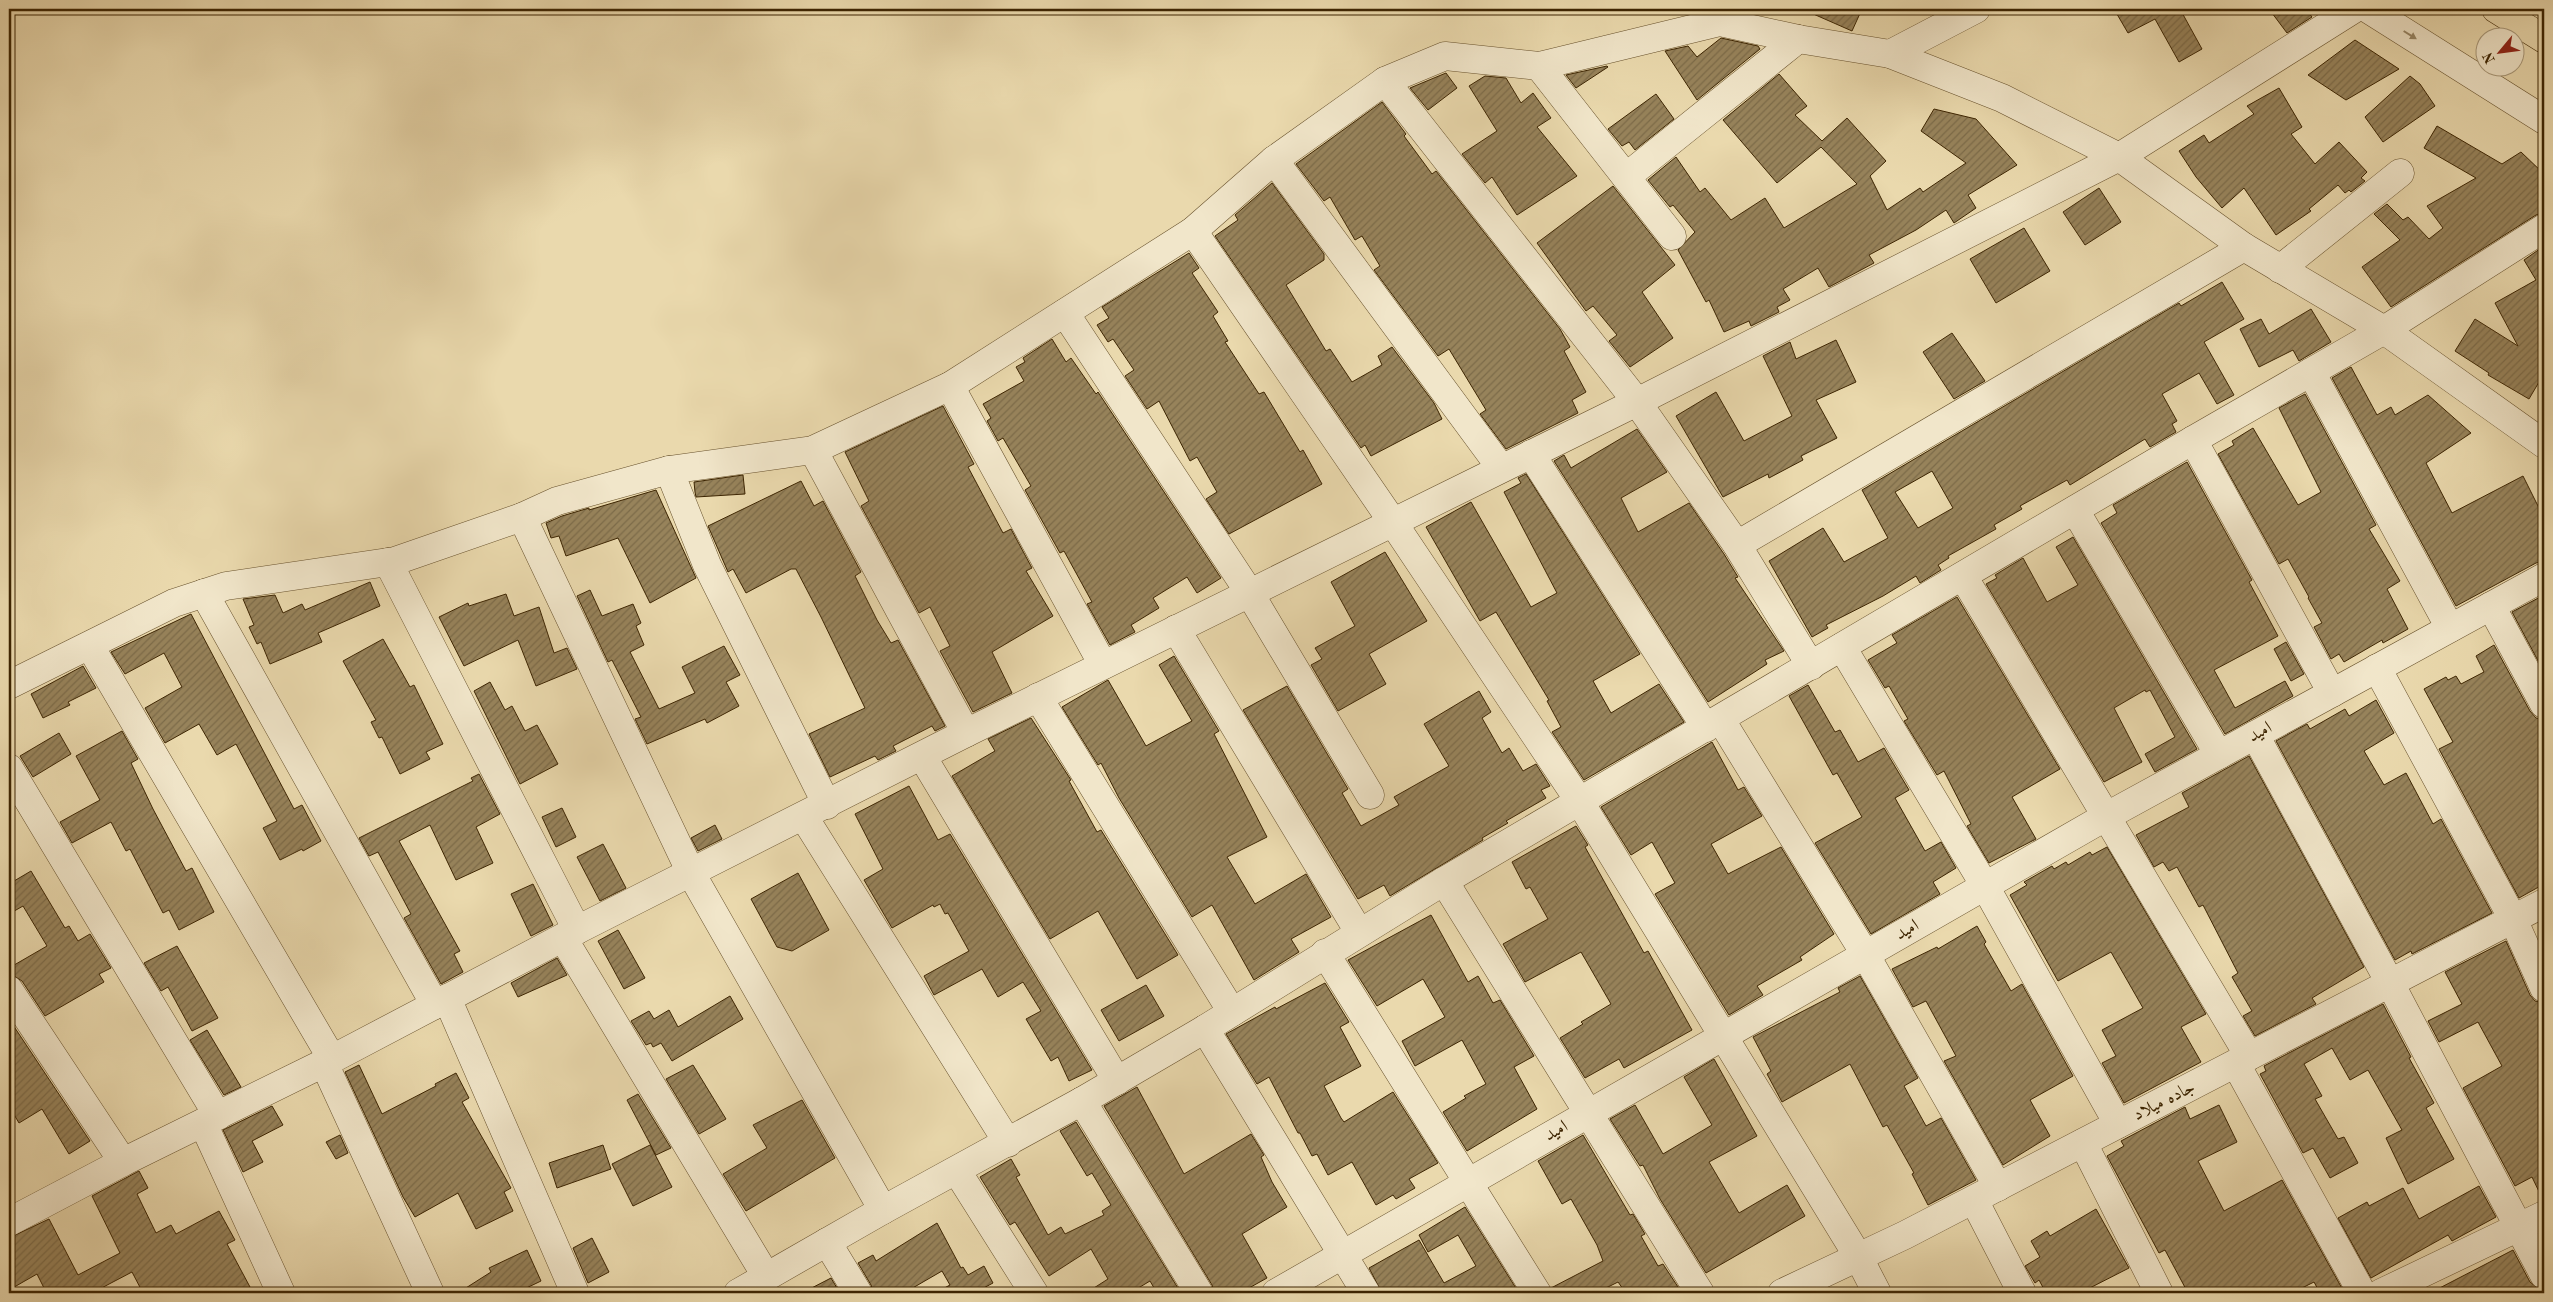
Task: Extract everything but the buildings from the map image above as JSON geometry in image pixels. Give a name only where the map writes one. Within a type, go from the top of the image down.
[{"type":"highway","points":[[2496,9],[2544,39]]},
{"type":"street","points":[[1890,54],[1976,9]]},
{"type":"street","points":[[9,1222],[123,1162],[328,1061],[570,934],[816,811],[966,733],[1392,521],[1637,402],[2119,157],[2354,9]]},
{"type":"street","points":[[2368,9],[2544,120]]},
{"type":"street","points":[[9,685],[174,603],[204,593],[243,583],[388,562],[522,517],[558,501],[669,470],[813,450],[950,386],[1193,231],[1274,160],[1385,81],[1445,56],[1539,66],[1720,22],[1798,39],[1890,54],[2002,98],[2119,157],[2244,247],[2384,330],[2544,444]]},
{"type":"street","points":[[1626,177],[1798,39]]},
{"type":"street","points":[[1539,66],[1672,236]]},
{"type":"street","points":[[1385,81],[1637,402],[1737,545],[1811,666]]},
{"type":"street","points":[[1274,160],[1502,468]]},
{"type":"street","points":[[2280,269],[2400,173]]},
{"type":"street","points":[[738,1293],[883,1210],[958,1171],[1082,1101],[1232,1012],[1444,881],[1714,724],[2193,440],[2384,330],[2544,228]]},
{"type":"street","points":[[1193,231],[1392,521],[1580,802],[1860,1258],[1877,1293]]},
{"type":"street","points":[[1737,545],[2244,247]]},
{"type":"street","points":[[1065,313],[1249,592],[1370,794]]},
{"type":"street","points":[[2311,372],[2450,628]]},
{"type":"street","points":[[950,386],[1103,665]]},
{"type":"street","points":[[2193,440],[2332,693]]},
{"type":"street","points":[[813,450],[966,733]]},
{"type":"street","points":[[1532,454],[1714,724],[1865,954],[1998,1187]]},
{"type":"street","points":[[669,470],[707,565],[816,811],[1008,1143]]},
{"type":"street","points":[[2075,510],[2219,755]]},
{"type":"street","points":[[522,517],[691,873],[883,1210]]},
{"type":"street","points":[[388,562],[570,934],[766,1276]]},
{"type":"street","points":[[1963,576],[2107,816],[2243,1060],[2362,1293]]},
{"type":"street","name":"امید","points":[[1276,1293],[1722,1035],[2107,816],[2544,577]]},
{"type":"street","points":[[204,593],[441,1001],[575,1293]]},
{"type":"street","points":[[2491,606],[2544,704]]},
{"type":"street","points":[[1176,629],[1359,932]]},
{"type":"street","points":[[90,646],[328,1061],[430,1293]]},
{"type":"street","points":[[1842,647],[1985,886],[2118,1124]]},
{"type":"street","points":[[2377,668],[2513,919],[2544,988]]},
{"type":"street","points":[[1038,697],[1232,1012]]},
{"type":"street","points":[[2255,735],[2390,983],[2532,1220],[2544,1275]]},
{"type":"street","points":[[922,756],[1117,1080]]},
{"type":"street","points":[[9,768],[211,1120],[281,1293]]},
{"type":"street","points":[[1444,881],[1700,1293]]},
{"type":"street","name":"جاده میلاد","points":[[1782,1293],[1860,1258],[1974,1200],[2544,903]]},
{"type":"street","points":[[1325,953],[1537,1293]]},
{"type":"street","points":[[9,990],[123,1162]]},
{"type":"street","points":[[1204,1029],[1366,1293]]},
{"type":"street","points":[[1082,1101],[1199,1293]]},
{"type":"street","points":[[2083,1143],[2159,1293]]},
{"type":"street","points":[[958,1171],[1034,1293]]},
{"type":"street","points":[[1974,1200],[2022,1293]]},
{"type":"street","points":[[2380,1293],[2532,1220]]},
{"type":"street","points":[[827,1242],[858,1293]]}]
